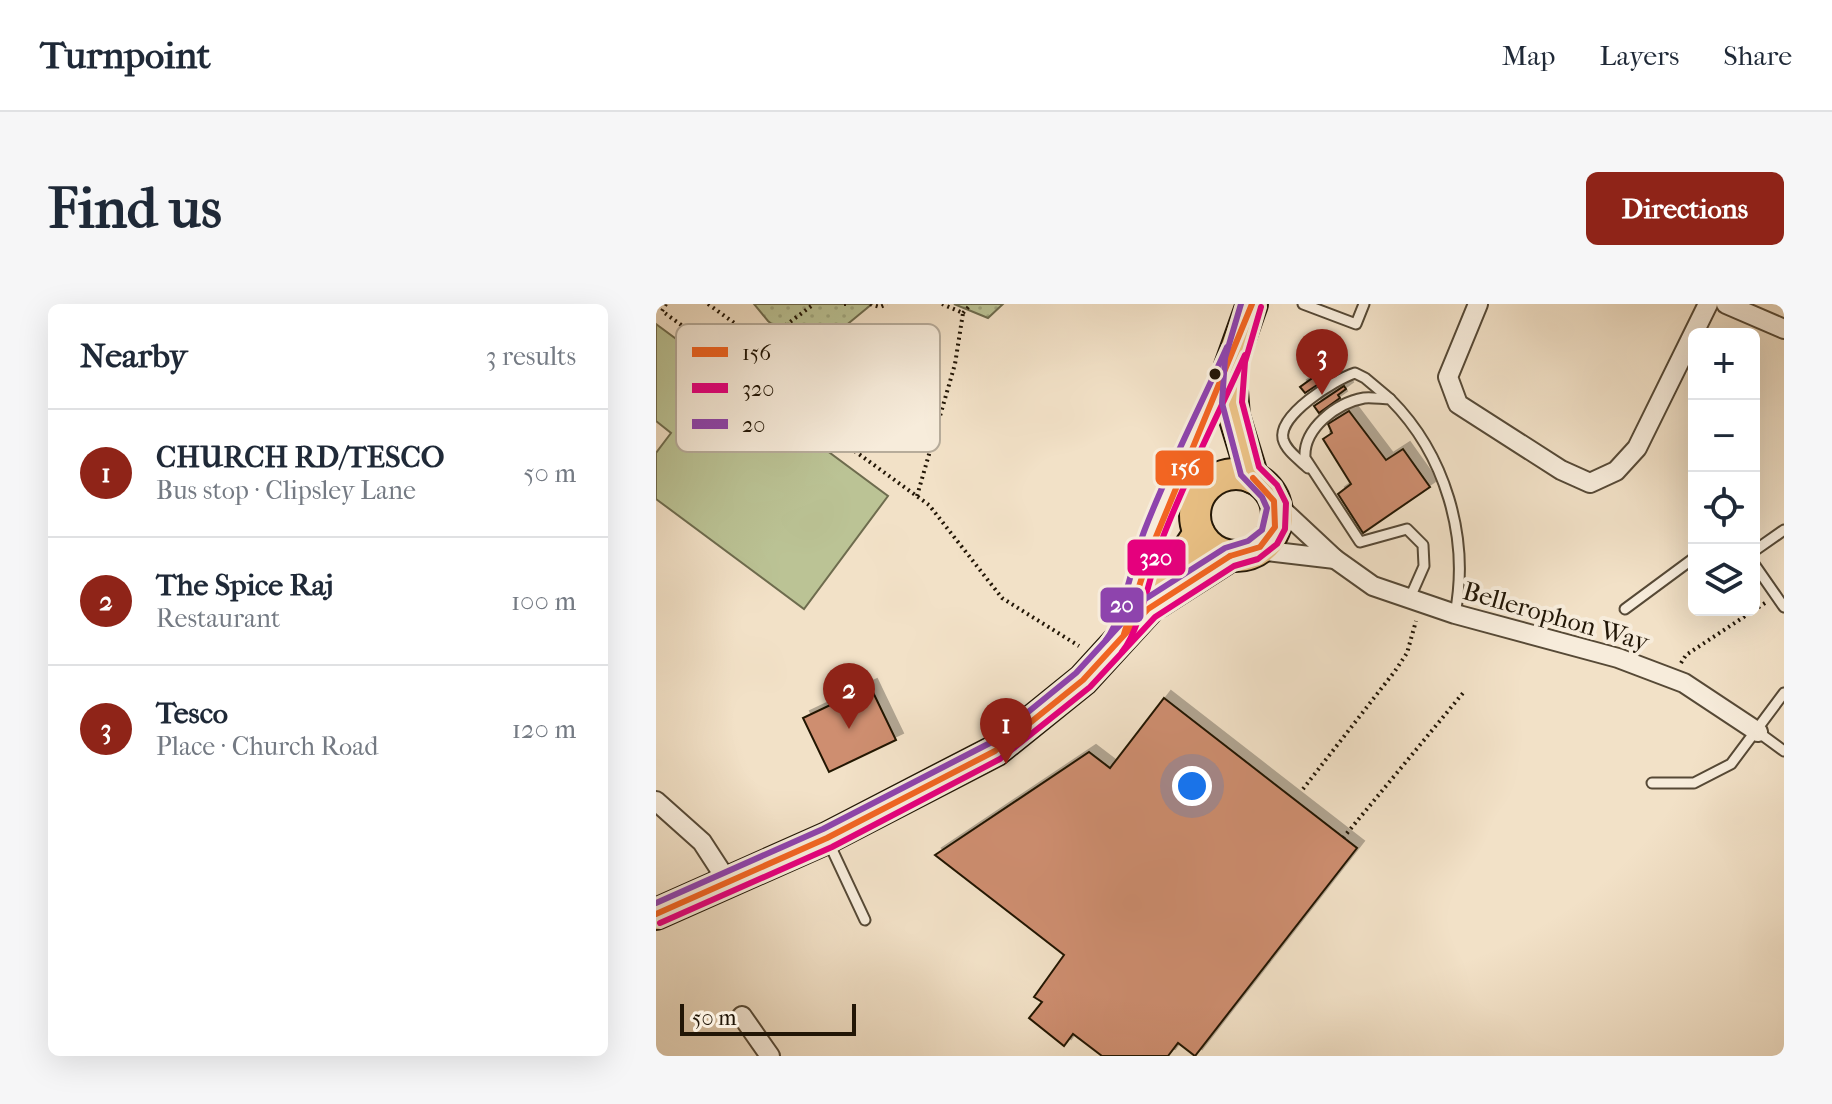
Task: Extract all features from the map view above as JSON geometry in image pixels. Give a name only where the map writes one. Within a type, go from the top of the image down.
[{"type":"main road","points":[[1252,304],[1230,366],[1234,416],[1253,478]]},
{"type":"main road","points":[[1234,416],[1216,479],[1199,497],[1195,509],[1199,533],[1206,544],[1244,553]]},
{"type":"main road","points":[[1148,609],[1244,553],[1275,529],[1276,504],[1271,493],[1253,478],[1228,475],[1216,479]]},
{"type":"main road","points":[[656,914],[827,838],[995,751],[1073,689],[1148,609],[1199,533]]},
{"type":"street","points":[[1478,304],[1448,377],[1458,404],[1561,470],[1590,483],[1616,471],[1637,448],[1708,304]]},
{"type":"street","points":[[1726,304],[1784,329]]},
{"type":"street","points":[[1124,634],[1137,580],[1155,530],[1205,414],[1230,366]]},
{"type":"street","name":"Bellerophon Way","points":[[1276,504],[1335,559],[1373,586],[1455,614],[1618,658],[1671,678],[1758,732]]},
{"type":"street","name":"Bellerophon Way","points":[[1244,553],[1335,559]]},
{"type":"street","points":[[656,801],[702,842],[728,882]]},
{"type":"street","points":[[742,1016],[770,1056]]},
{"type":"lane","points":[[1303,304],[1356,324],[1364,304]]},
{"type":"lane","points":[[1415,602],[1424,566],[1423,545],[1407,529],[1360,542],[1311,470],[1285,445],[1286,424],[1304,404],[1355,373],[1365,378],[1405,415],[1437,469],[1456,521],[1459,574],[1455,614]]},
{"type":"lane","points":[[1311,470],[1304,445],[1308,433],[1329,415],[1362,398],[1390,399]]},
{"type":"lane","points":[[1760,547],[1784,530]]},
{"type":"lane","points":[[1625,609],[1688,562]]},
{"type":"lane","points":[[1760,573],[1784,607]]},
{"type":"lane","points":[[1652,783],[1694,783],[1731,764],[1758,732],[1784,693]]},
{"type":"lane","points":[[1758,732],[1784,751]]},
{"type":"lane","points":[[827,838],[865,920]]},
{"type":"path","points":[[666,304],[662,311],[680,324]]},
{"type":"path","points":[[708,304],[736,324]]},
{"type":"path","points":[[787,324],[814,304]]},
{"type":"path","points":[[870,304],[880,307],[887,304]]},
{"type":"path","points":[[942,304],[963,313]]},
{"type":"path","points":[[940,416],[955,364],[963,313],[971,304]]},
{"type":"path","points":[[856,452],[917,496],[949,527],[1002,598],[1080,645]]},
{"type":"path","points":[[917,496],[930,452]]},
{"type":"path","points":[[1671,678],[1686,655],[1776,596]]},
{"type":"path","points":[[1303,789],[1407,653],[1415,602]]},
{"type":"path","points":[[1343,838],[1463,693]]},
{"type":"green space","points":[[754,304],[872,304],[848,324],[772,324]]},
{"type":"green space","points":[[954,304],[1003,304],[988,318]]},
{"type":"green space","points":[[656,324],[676,339],[676,452],[829,452],[888,496],[804,609],[656,499],[656,453],[671,433],[656,421]]},
{"type":"building","points":[[1318,374],[1323,381],[1305,393],[1300,387]]},
{"type":"building","points":[[1344,386],[1346,389],[1338,395],[1340,398],[1319,413],[1314,406]]},
{"type":"building","points":[[1349,411],[1386,460],[1403,449],[1430,487],[1363,533],[1338,494],[1351,484],[1323,439],[1332,433],[1328,424]]},
{"type":"building","points":[[870,686],[896,740],[829,772],[803,718]]},
{"type":"building","points":[[1164,698],[1357,848],[1195,1056],[1178,1043],[1168,1056],[1102,1056],[1073,1034],[1064,1046],[1029,1018],[1042,1002],[1034,997],[1064,955],[935,855],[1089,752],[1110,768]]},
{"type":"transit line","name":"20","points":[[656,903],[823,829],[990,743],[1076,673],[1142,601],[1225,548],[1248,541],[1262,530],[1267,508],[1262,497],[1241,475],[1222,403],[1225,358],[1241,304]]},
{"type":"transit line","name":"156","points":[[1124,634],[1151,549],[1252,304]]},
{"type":"transit line","name":"320","points":[[660,923],[832,847],[1000,759],[1090,687],[1155,617],[1234,566],[1258,559],[1277,544],[1285,529],[1286,503],[1277,485],[1259,467],[1242,402],[1245,362],[1261,307]]},
{"type":"transit line","name":"20","points":[[1106,640],[1117,618],[1154,506],[1227,347]]},
{"type":"transit line","name":"320","points":[[1122,652],[1135,629],[1172,514],[1245,355]]},
{"type":"transit line","name":"156","points":[[1230,556],[1260,547],[1275,527],[1274,501],[1253,478]]},
{"type":"transit line","name":"156","points":[[656,914],[827,838],[995,751],[1083,680],[1148,609],[1230,556]]},
{"type":"place","name":"Tesco","points":[[1322,395]]},
{"type":"place","name":"The Spice Raj","points":[[849,729]]},
{"type":"place","name":"CHURCH RD/TESCO","points":[[1006,764]]}]
